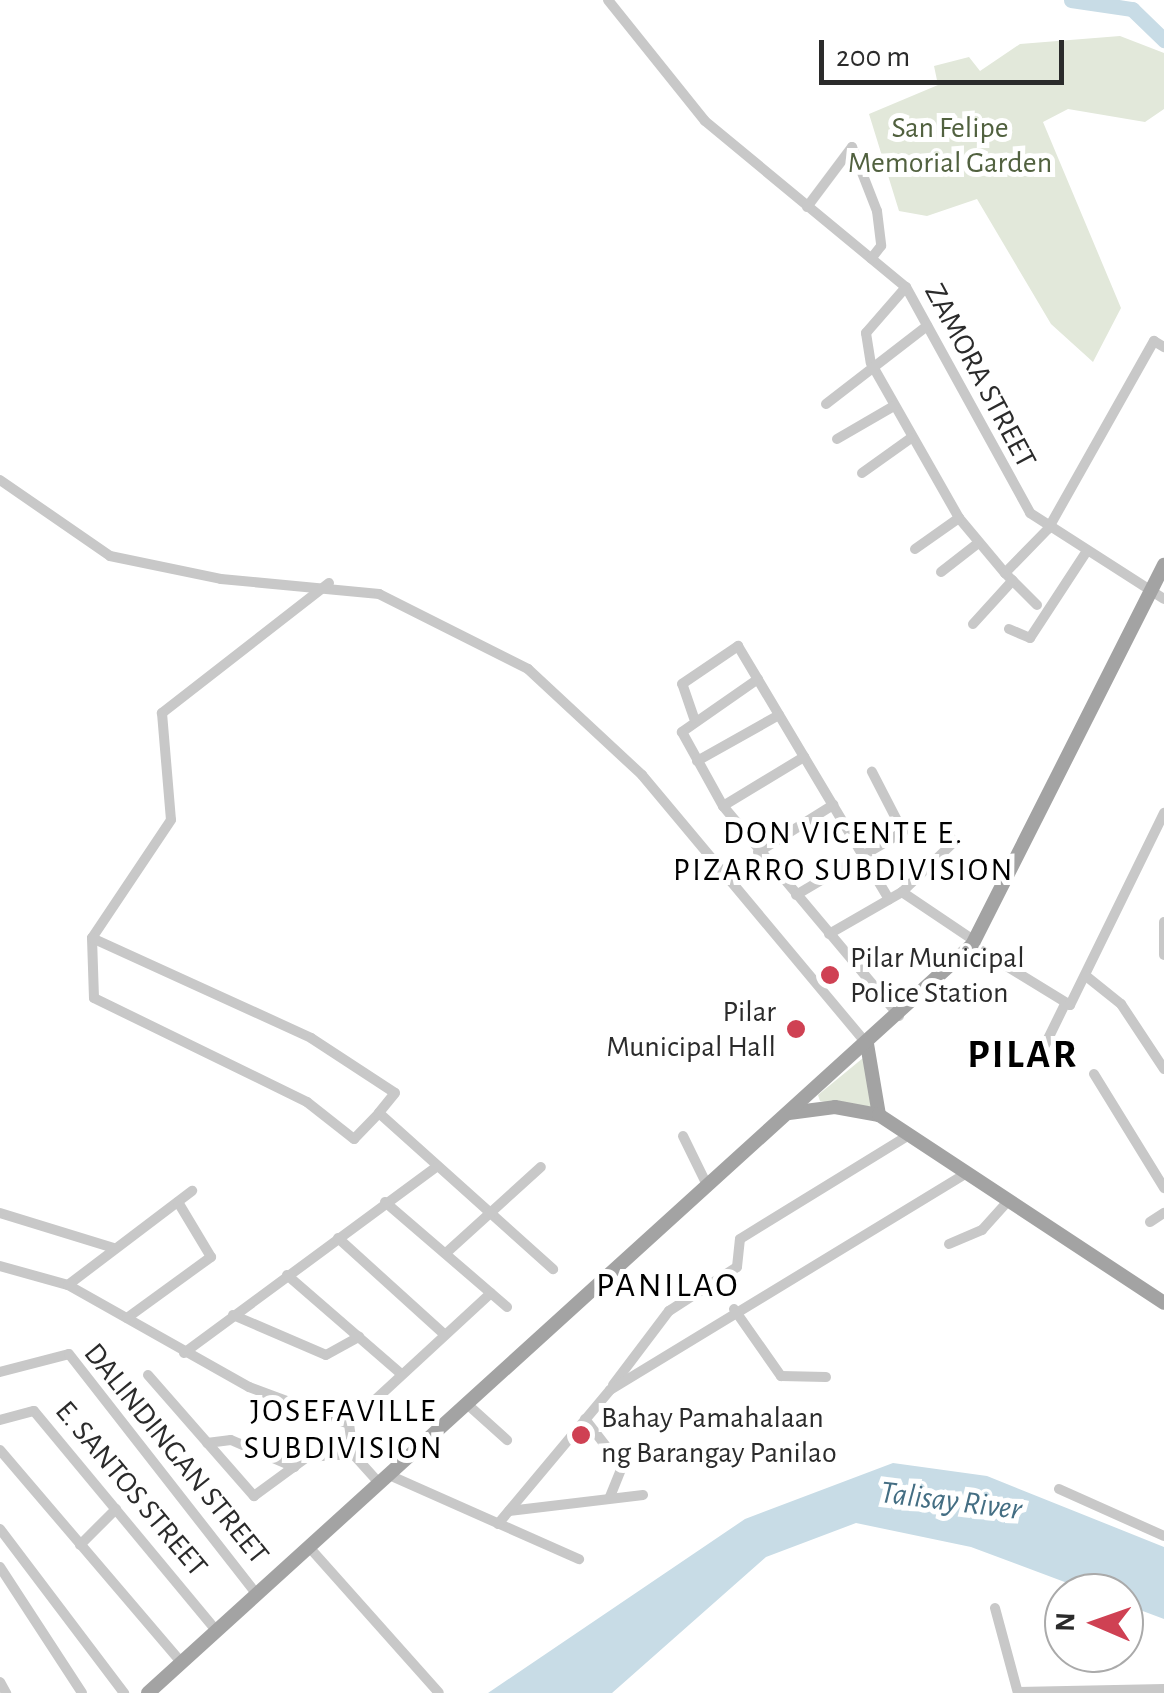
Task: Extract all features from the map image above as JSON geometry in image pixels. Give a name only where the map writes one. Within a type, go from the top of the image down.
[{"type":"main road","points":[[148,1693],[214,1628],[938,981],[973,943],[1157,596],[1164,564]]},
{"type":"main road","points":[[867,1044],[879,1115]]},
{"type":"main road","points":[[784,1115],[819,1106],[879,1115],[1162,1299]]},
{"type":"street","name":"ZAMORA STREET","points":[[608,0],[705,121],[906,287],[1012,490],[1048,529],[1157,596]]},
{"type":"street","points":[[807,207],[852,148],[877,211],[881,246],[871,258]]},
{"type":"street","points":[[906,287],[866,333],[871,363],[959,518],[978,544],[1037,605]]},
{"type":"street","points":[[826,404],[871,363],[927,326]]},
{"type":"street","points":[[973,624],[1048,529],[1154,341],[1164,347]]},
{"type":"street","points":[[837,439],[894,406]]},
{"type":"street","points":[[862,473],[911,438]]},
{"type":"street","points":[[0,480],[110,556],[221,579],[329,583],[426,610],[554,689],[642,775],[867,1044]]},
{"type":"street","points":[[915,549],[959,518]]},
{"type":"street","points":[[941,572],[978,544]]},
{"type":"street","points":[[1009,629],[1030,638],[1085,554]]},
{"type":"street","points":[[92,938],[312,1038],[395,1093],[354,1139],[307,1102],[102,1010],[92,990],[92,938],[171,820],[161,730],[168,704],[329,583]]},
{"type":"street","points":[[694,718],[682,684],[730,646],[758,679],[889,899]]},
{"type":"street","points":[[758,679],[682,728],[722,806],[899,1016]]},
{"type":"street","points":[[696,760],[779,715]]},
{"type":"street","points":[[722,806],[804,757]]},
{"type":"street","points":[[796,895],[903,832],[872,772]]},
{"type":"street","points":[[758,852],[833,805]]},
{"type":"street","points":[[1045,1045],[1064,1006],[1086,976],[1164,813]]},
{"type":"street","points":[[829,934],[902,892],[954,843],[946,827]]},
{"type":"street","points":[[902,892],[1064,1006]]},
{"type":"street","points":[[1164,922],[1158,944],[1164,955]]},
{"type":"street","points":[[1086,976],[1121,1004],[1164,1068]]},
{"type":"street","points":[[1094,1074],[1164,1188]]},
{"type":"street","points":[[380,1113],[553,1269]]},
{"type":"street","points":[[498,1524],[670,1311],[737,1267],[740,1239],[909,1135]]},
{"type":"street","points":[[683,1136],[707,1184]]},
{"type":"street","points":[[184,1353],[438,1166]]},
{"type":"street","points":[[446,1253],[488,1210],[540,1167]]},
{"type":"street","points":[[610,1390],[734,1309],[968,1172]]},
{"type":"street","points":[[68,1284],[192,1191]]},
{"type":"street","points":[[949,1244],[982,1230],[1009,1200]]},
{"type":"street","points":[[127,1318],[211,1257],[178,1202]]},
{"type":"street","points":[[386,1202],[507,1307]]},
{"type":"street","points":[[0,1213],[114,1248]]},
{"type":"street","points":[[1150,1222],[1164,1213]]},
{"type":"street","points":[[338,1238],[444,1334]]},
{"type":"street","points":[[0,1266],[68,1284],[184,1353],[348,1424]]},
{"type":"street","points":[[288,1276],[400,1373]]},
{"type":"street","points":[[348,1424],[491,1293]]},
{"type":"street","points":[[734,1309],[781,1376],[826,1377]]},
{"type":"street","points":[[233,1315],[330,1356],[359,1337]]},
{"type":"street","name":"DALINDINGAN STREET","points":[[0,1372],[68,1354],[255,1592]]},
{"type":"street","points":[[148,1376],[254,1496],[315,1454],[352,1454],[384,1479],[579,1559]]},
{"type":"street","points":[[467,1404],[507,1440]]},
{"type":"street","name":"E. SANTOS STREET","points":[[0,1420],[34,1411],[214,1628]]},
{"type":"street","points":[[585,1418],[622,1467],[610,1498]]},
{"type":"street","points":[[348,1424],[352,1454]]},
{"type":"street","points":[[207,1443],[231,1440],[294,1467]]},
{"type":"street","points":[[0,1450],[181,1662]]},
{"type":"street","points":[[1059,1489],[1164,1536]]},
{"type":"street","points":[[508,1511],[643,1495]]},
{"type":"street","points":[[80,1545],[116,1510]]},
{"type":"street","points":[[0,1529],[124,1693]]},
{"type":"street","points":[[309,1547],[439,1693]]},
{"type":"street","points":[[0,1568],[82,1693]]},
{"type":"street","points":[[995,1608],[1018,1693],[1164,1690]]},
{"type":"street","points":[[0,1682],[6,1693]]},
{"type":"green space","name":"San Felipe Memorial Garden","points":[[1120,36],[1164,53],[1164,109],[1145,122],[1068,109],[1043,122],[1121,308],[1093,362],[1051,324],[977,199],[927,216],[899,211],[869,114],[938,85],[934,66],[969,57],[980,71],[1020,44]]},
{"type":"green space","points":[[863,1058],[873,1110],[820,1101],[818,1095]]},
{"type":"water","name":"Talisay River","points":[[893,1463],[987,1476],[1164,1547],[1164,1619],[1144,1612],[1144,1573],[1044,1574],[971,1547],[856,1523],[766,1557],[612,1693],[488,1693],[745,1519]]},
{"type":"waterway","points":[[1071,0],[1132,9],[1164,40]]},
{"type":"place","name":"Pilar Municipal Police Station","points":[[830,975]]},
{"type":"place","name":"Pilar Municipal Hall","points":[[796,1029]]},
{"type":"place","name":"Bahay Pamahalaan ng Barangay Panilao","points":[[581,1435]]},
{"type":"district","name":"DON VICENTE E. PIZARRO SUBDIVISION","points":[[844,852]]},
{"type":"district","name":"PILAR","points":[[1023,1055]]},
{"type":"district","name":"PANILAO","points":[[668,1286]]},
{"type":"district","name":"JOSEFAVILLE SUBDIVISION","points":[[344,1430]]}]
